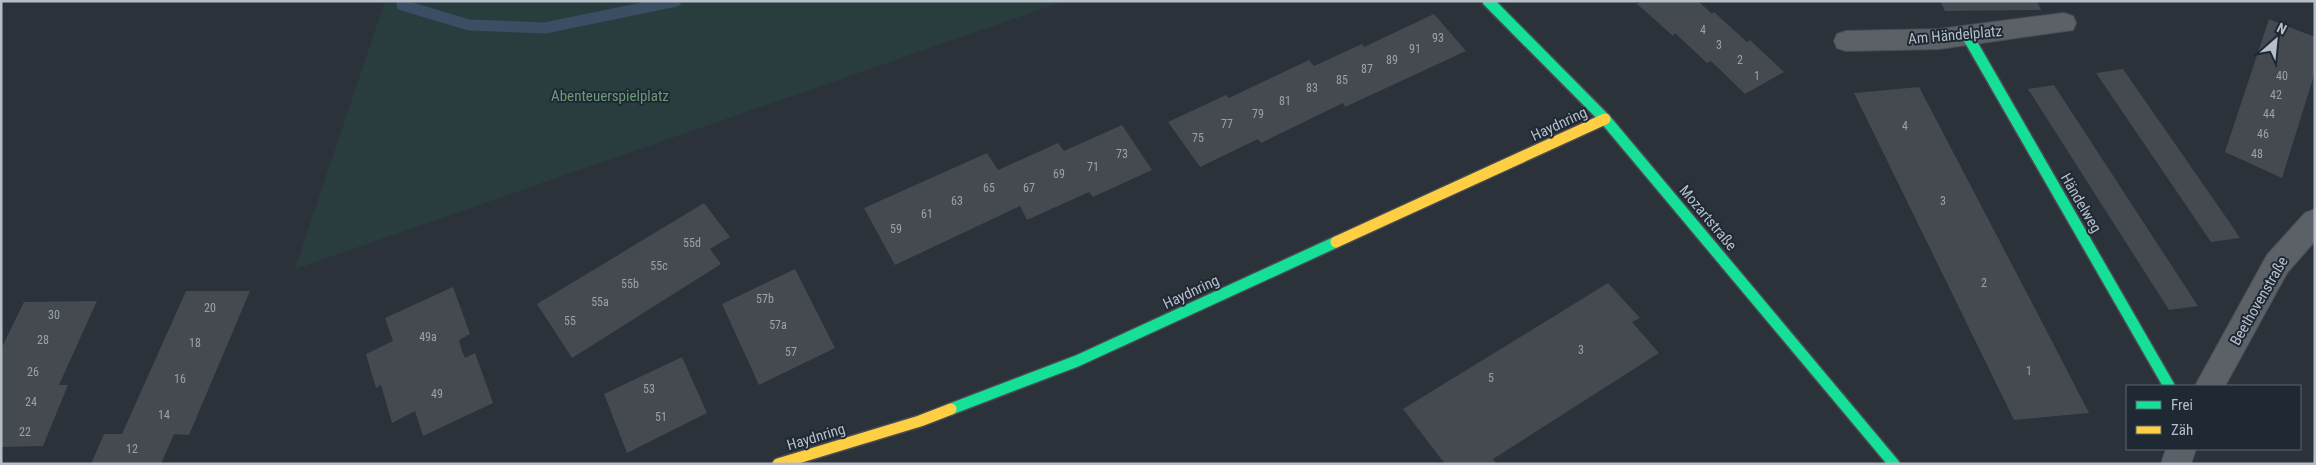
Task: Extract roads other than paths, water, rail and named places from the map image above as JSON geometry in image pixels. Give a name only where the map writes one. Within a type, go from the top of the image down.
[{"type":"street","name":"Mozartstraße","points":[[1488,1],[1605,119],[1894,464]]},
{"type":"street","name":"Am Händelplatz","points":[[1846,41],[1939,38],[2064,23]]},
{"type":"street","name":"Händelweg","points":[[1967,35],[2168,385]]},
{"type":"street","name":"Haydnring","points":[[778,464],[920,422],[1077,360],[1605,119]]},
{"type":"street","name":"Beethovenstraße","points":[[2211,385],[2277,264],[2315,222]]},
{"type":"street","points":[[2176,464],[2181,450]]},
{"type":"waterway","points":[[403,1],[402,5],[469,25],[545,28],[676,1]]},
{"type":"park label","name":"Abenteuerspielplatz","points":[[610,96]]}]
